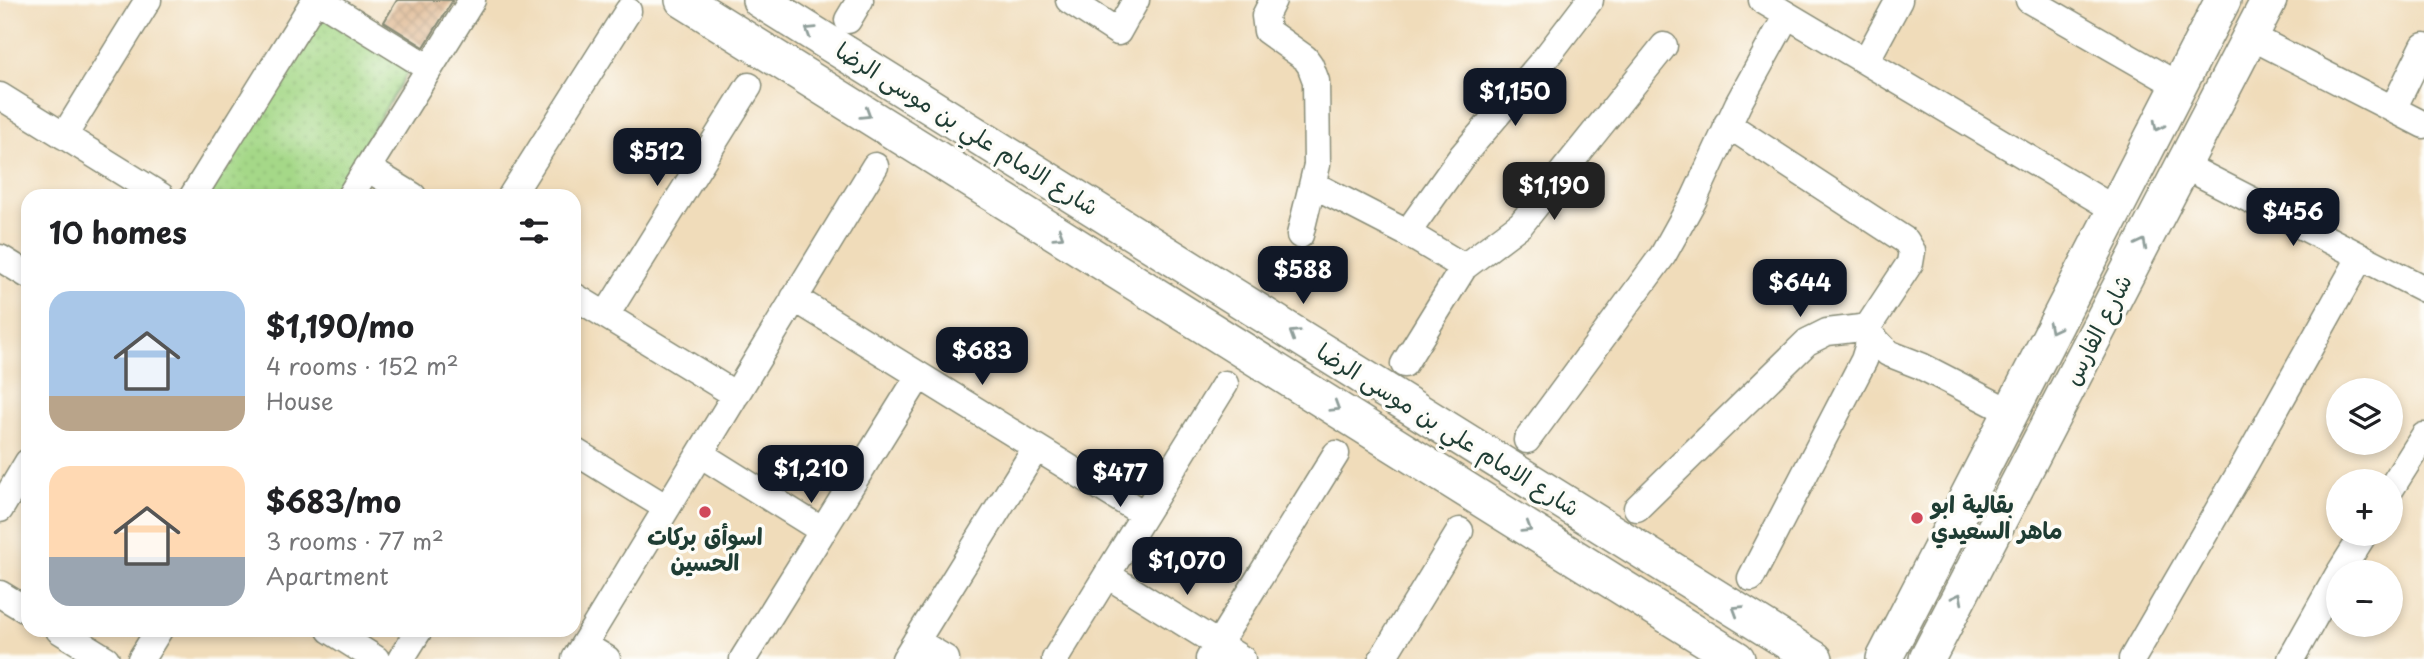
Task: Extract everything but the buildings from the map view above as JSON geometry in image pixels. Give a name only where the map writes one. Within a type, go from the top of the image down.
[{"type":"main road","name":"شارع الامام علي بن موسى الرضا","points":[[683,0],[1737,659]]},
{"type":"main road","name":"شارع الامام علي بن موسى الرضا","points":[[760,0],[1778,649],[1815,659]]},
{"type":"main road","name":"شارع الفارس","points":[[1884,659],[2223,0]]},
{"type":"main road","name":"شارع الفارس","points":[[1927,659],[2269,0]]},
{"type":"street","points":[[64,136],[148,0]]},
{"type":"street","points":[[197,189],[317,0],[429,68]]},
{"type":"street","points":[[354,189],[472,0]]},
{"type":"street","points":[[1069,0],[1118,32],[1136,0]]},
{"type":"street","points":[[1273,0],[1265,16],[1267,31],[1305,58],[1314,72],[1318,146],[1314,185],[1300,235]]},
{"type":"street","points":[[1407,233],[1462,156],[1548,55],[1590,0]]},
{"type":"street","points":[[1762,0],[2115,209]]},
{"type":"street","points":[[1866,61],[1899,0]]},
{"type":"street","points":[[2029,0],[2179,86]]},
{"type":"street","points":[[515,189],[628,11]]},
{"type":"street","points":[[1527,440],[1663,255],[1694,199],[1727,124],[1787,15]]},
{"type":"street","points":[[2250,36],[2424,125]]},
{"type":"street","points":[[2393,109],[2424,46]]},
{"type":"street","points":[[1404,363],[1464,267],[1521,224],[1664,47]]},
{"type":"street","points":[[606,315],[749,86]]},
{"type":"street","points":[[0,96],[150,189]]},
{"type":"street","points":[[1727,124],[1910,245],[1912,251],[1910,262],[1867,331],[1868,348],[1864,360],[1751,579]]},
{"type":"street","points":[[2183,165],[2424,289]]},
{"type":"street","points":[[607,659],[580,652],[875,166]]},
{"type":"street","points":[[367,168],[402,189]]},
{"type":"street","points":[[1314,185],[1407,233],[1464,267]]},
{"type":"street","points":[[2132,659],[2361,256]]},
{"type":"street","points":[[794,299],[1144,514]]},
{"type":"street","points":[[581,300],[736,395]]},
{"type":"street","points":[[1637,508],[1807,342],[1827,332],[1855,328],[1867,331],[1888,353],[1921,366],[2010,412]]},
{"type":"street","points":[[743,659],[919,376]]},
{"type":"street","points":[[1055,659],[1225,384]]},
{"type":"street","points":[[2403,469],[2424,436]]},
{"type":"street","points":[[946,659],[910,650],[1036,448]]},
{"type":"street","points":[[700,453],[823,531]]},
{"type":"street","points":[[1213,652],[1336,454]]},
{"type":"street","points":[[581,455],[667,508]]},
{"type":"street","points":[[0,509],[21,474]]},
{"type":"street","points":[[1382,659],[1460,531]]},
{"type":"street","points":[[1107,575],[1213,652],[1242,659]]},
{"type":"street","points":[[0,593],[21,606]]},
{"type":"street","points":[[2291,659],[2326,597]]},
{"type":"street","points":[[67,637],[89,655]]},
{"type":"street","points":[[141,659],[155,637]]},
{"type":"street","points":[[341,637],[376,659]]},
{"type":"street","points":[[401,659],[415,637]]},
{"type":"green space","points":[[319,13],[410,69],[336,189],[211,189]]},
{"type":"place","name":"اسوأق بركات الحسين","points":[[705,512]]},
{"type":"place","name":"بقالية ابو ماهر السعيدي","points":[[1917,518]]}]
